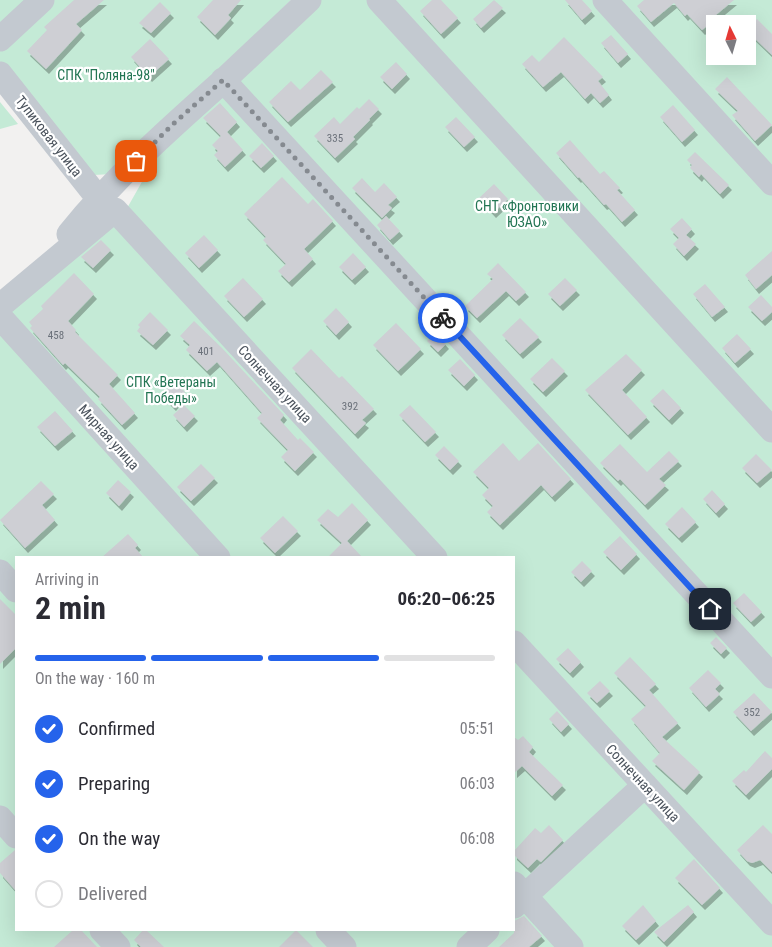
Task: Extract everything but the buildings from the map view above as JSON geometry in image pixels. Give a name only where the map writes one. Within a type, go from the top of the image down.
[{"type":"street","points":[[0,39],[42,0]]},
{"type":"street","points":[[0,306],[107,204],[173,124],[309,0]]},
{"type":"street","points":[[379,0],[772,430]]},
{"type":"street","points":[[605,0],[772,183]]},
{"type":"street","name":"Тупиковая улица","points":[[0,74],[107,204]]},
{"type":"street","points":[[223,80],[769,668]]},
{"type":"street","points":[[0,292],[60,245],[107,204]]},
{"type":"street","name":"Солнечная улица","points":[[107,204],[433,556]]},
{"type":"street","name":"Мирная улица","points":[[0,317],[216,556]]},
{"type":"street","points":[[0,572],[15,589]]},
{"type":"street","name":"Солнечная улица","points":[[515,644],[772,923]]},
{"type":"street","points":[[571,947],[517,895],[645,785]]},
{"type":"street","points":[[0,818],[15,835]]},
{"type":"street","points":[[103,931],[118,947]]},
{"type":"street","points":[[329,931],[344,947]]},
{"type":"street","points":[[469,947],[486,931]]},
{"type":"green space","name":"СПК \"Поляна-98\"","points":[[0,0],[291,0],[112,174],[94,175],[0,62]]},
{"type":"green space","points":[[316,0],[772,0],[772,947],[0,947],[0,313],[126,210],[168,136]]},
{"type":"green space","points":[[0,102],[18,124],[0,129]]},
{"type":"way so far","points":[[136,161],[173,124],[223,80],[443,318]]},
{"type":"route","points":[[443,318],[710,609]]},
{"type":"park label","name":"СНТ «Фронтовики ЮЗАО»","points":[[527,214]]},
{"type":"park label","name":"СПК «Ветераны Победы»","points":[[171,390]]}]
